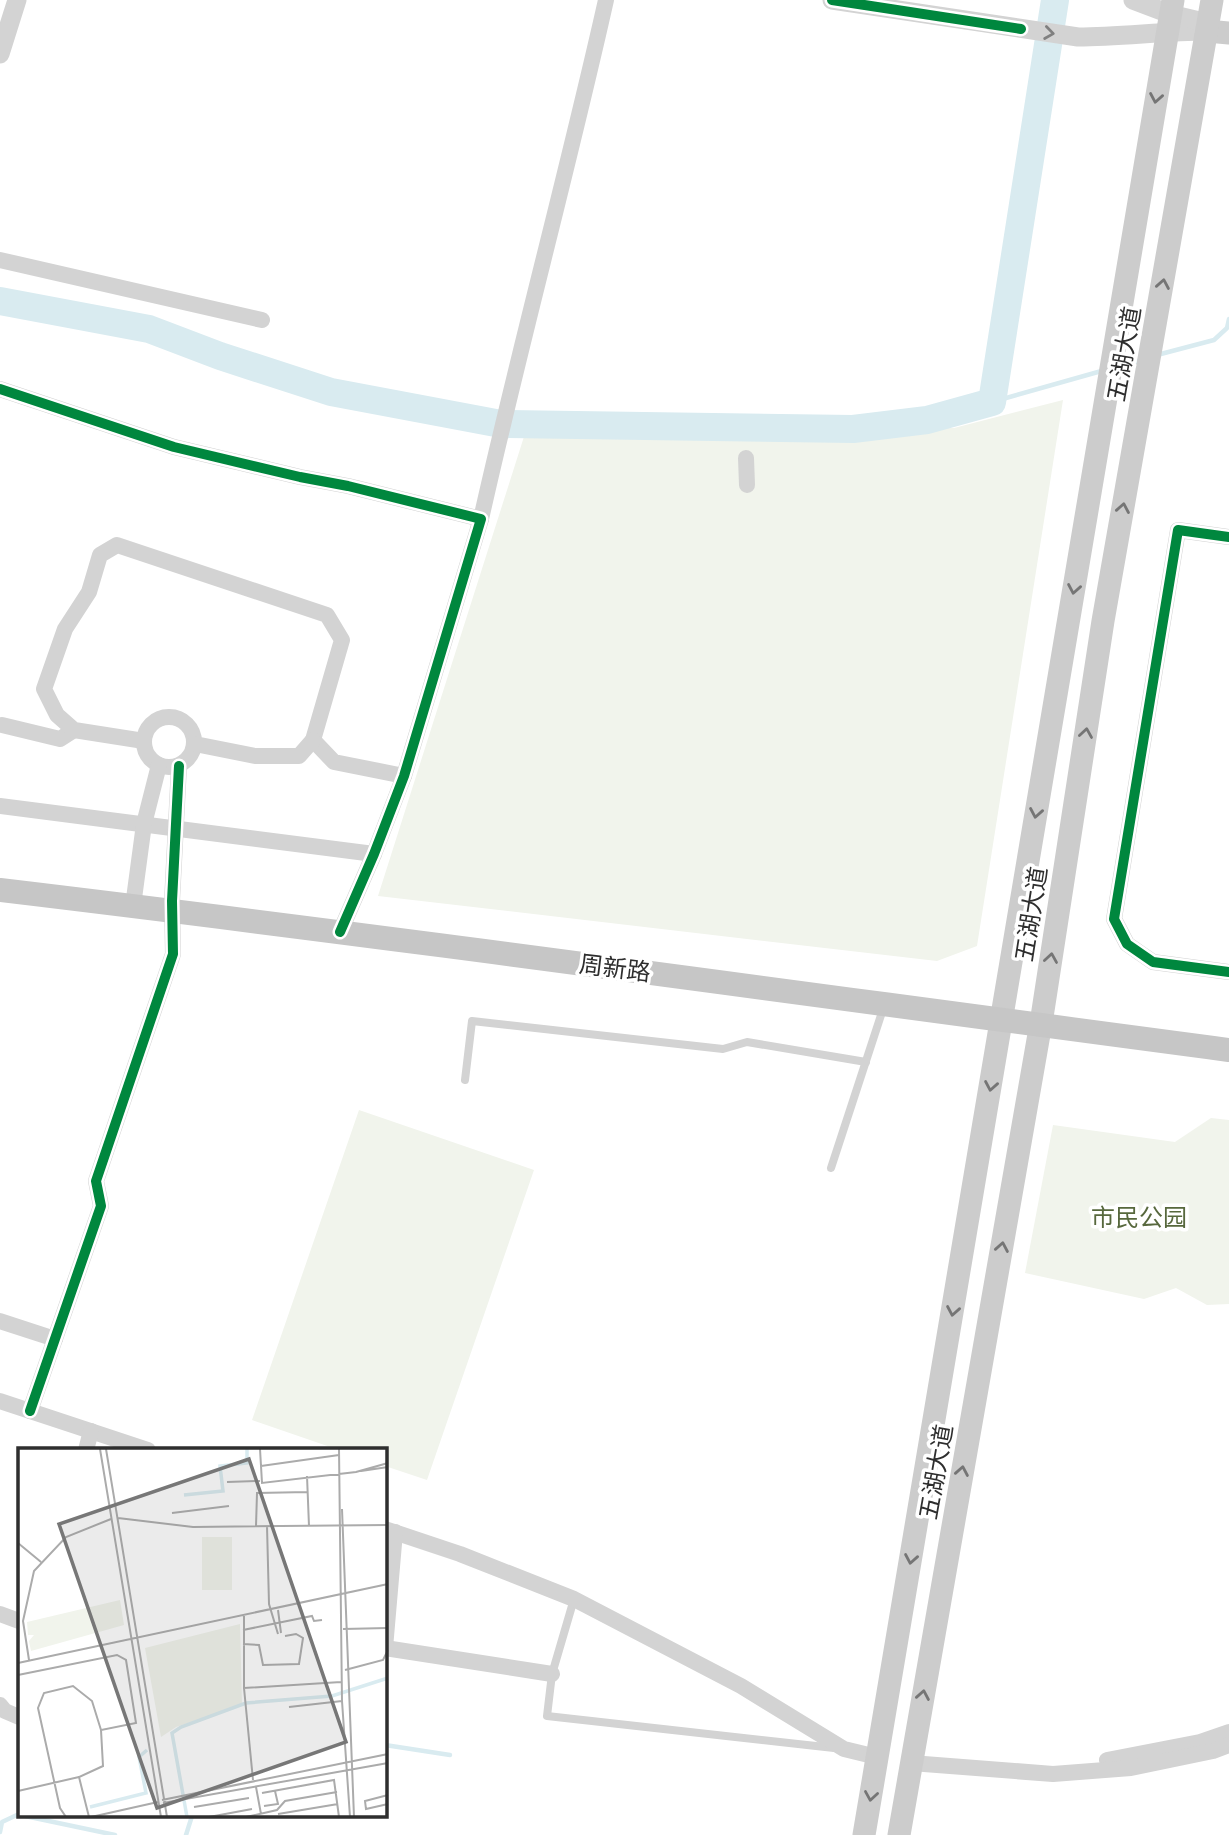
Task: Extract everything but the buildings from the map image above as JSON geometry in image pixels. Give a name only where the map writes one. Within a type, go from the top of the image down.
[{"type":"main road","name":"五湖大道","points":[[899,1835],[1041,1021],[1103,621],[1218,28],[1212,0]]},
{"type":"main road","name":"五湖大道","points":[[864,1835],[1170,15]]},
{"type":"main road","name":"周新路","points":[[0,881],[1002,1015],[1229,1050]]},
{"type":"main road","name":"周新路","points":[[0,890],[134,901]]},
{"type":"main road","name":"周新路","points":[[341,928],[885,1003],[1002,1015]]},
{"type":"main road","name":"周新路","points":[[1041,1021],[1229,1041]]},
{"type":"street","points":[[0,54],[17,0]]},
{"type":"street","points":[[341,928],[374,854],[404,776],[481,519],[606,0]]},
{"type":"street","points":[[832,0],[1078,37],[1115,37],[1170,15]]},
{"type":"street","points":[[1133,0],[1170,15],[1218,28]]},
{"type":"street","points":[[0,260],[262,320]]},
{"type":"street","points":[[0,390],[174,447],[481,519]]},
{"type":"street","points":[[746,458],[747,485]]},
{"type":"street","points":[[1229,537],[1178,530],[1114,919],[1127,944],[1153,962],[1229,972]]},
{"type":"street","points":[[144,741],[74,730],[57,715],[44,690],[65,629],[89,592],[100,555],[117,545],[327,615],[341,640],[313,740],[299,756],[254,756],[195,744]]},
{"type":"street","points":[[175,718],[192,731],[195,744],[190,757],[179,766],[166,767],[159,765],[148,755],[144,741],[154,722],[175,718]]},
{"type":"street","points":[[2,725],[60,739],[74,730]]},
{"type":"street","points":[[313,740],[334,762],[404,776]]},
{"type":"street","points":[[134,901],[144,824],[159,765]]},
{"type":"street","points":[[30,1411],[101,1206],[96,1181],[173,954],[172,906],[179,766]]},
{"type":"street","points":[[0,806],[374,854]]},
{"type":"street","points":[[0,1321],[55,1339]]},
{"type":"street","points":[[0,1401],[142,1448]]},
{"type":"street","points":[[86,1448],[90,1431]]},
{"type":"street","points":[[387,1601],[390,1531],[460,1554],[574,1599],[741,1686],[844,1749],[877,1757]]},
{"type":"street","points":[[0,1614],[18,1621]]},
{"type":"street","points":[[387,1648],[552,1674]]},
{"type":"street","points":[[0,1705],[5,1711],[18,1717]]},
{"type":"street","points":[[912,1758],[1040,1765],[1118,1759],[1200,1742],[1229,1732]]},
{"type":"street","points":[[912,1758],[1053,1774],[1131,1768],[1213,1751],[1229,1745]]},
{"type":"lane","points":[[831,1168],[885,1003]]},
{"type":"lane","points":[[465,1080],[472,1021],[723,1049],[747,1042],[866,1062]]},
{"type":"lane","points":[[574,1599],[552,1674],[547,1716],[844,1749]]},
{"type":"green space","points":[[1063,400],[977,946],[937,961],[378,896],[528,424],[954,428]]},
{"type":"green space","points":[[359,1110],[534,1170],[427,1480],[387,1467],[387,1448],[333,1448],[252,1420]]},
{"type":"green space","name":"市民公园","points":[[1211,1118],[1229,1120],[1229,1304],[1207,1305],[1176,1288],[1144,1299],[1025,1273],[1053,1125],[1175,1142]]},
{"type":"waterway","points":[[0,301],[149,329],[220,356],[331,392],[501,424],[853,429],[927,420],[992,402],[1055,0]]},
{"type":"waterway","points":[[1157,355],[1214,340],[1227,328],[1229,319]]},
{"type":"waterway","points":[[1120,366],[1142,360]]},
{"type":"waterway","points":[[992,402],[1105,370]]},
{"type":"waterway","points":[[387,1745],[450,1755]]},
{"type":"waterway","points":[[0,1832],[2,1822],[18,1814]]},
{"type":"waterway","points":[[34,1818],[115,1835]]},
{"type":"waterway","points":[[186,1835],[191,1818]]},
{"type":"cycle path","points":[[832,0],[1021,29]]},
{"type":"cycle path","points":[[0,389],[174,447],[481,519],[404,776],[340,932]]},
{"type":"cycle path","points":[[1229,537],[1178,530],[1114,919],[1127,944],[1153,962],[1229,972]]},
{"type":"cycle path","points":[[30,1411],[101,1206],[96,1181],[173,954],[172,901],[179,766]]}]
